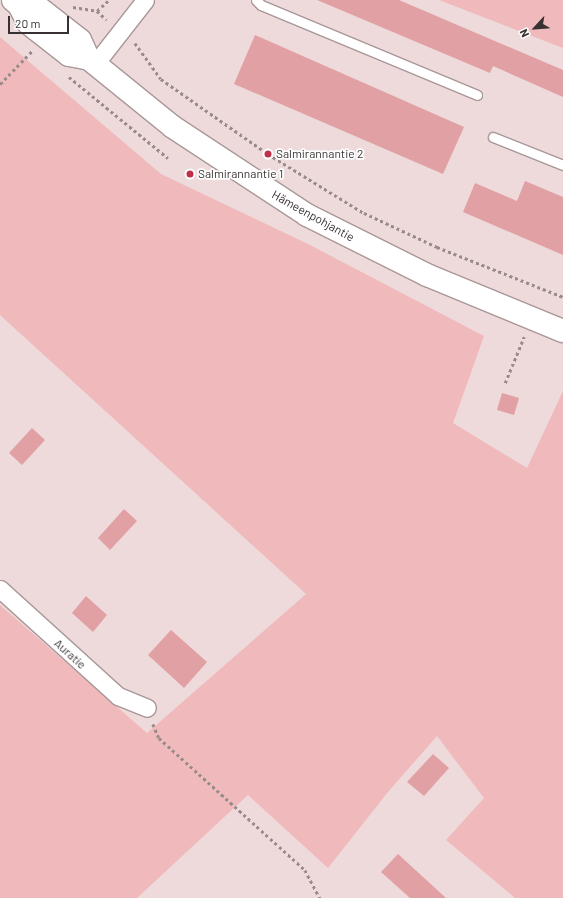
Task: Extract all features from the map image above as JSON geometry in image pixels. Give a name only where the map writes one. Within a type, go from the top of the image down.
[{"type":"main road","name":"Hämeenpohjantie","points":[[16,2],[28,23],[69,55],[92,61],[173,127],[307,215],[427,275],[563,331]]},
{"type":"street","points":[[92,61],[146,0]]},
{"type":"street","name":"Auratie","points":[[0,590],[118,696],[147,708]]},
{"type":"lane","points":[[256,0],[261,5],[477,95]]},
{"type":"lane","points":[[493,137],[563,165]]},
{"type":"path","points":[[97,11],[109,0]]},
{"type":"path","points":[[66,6],[97,11],[135,42],[161,79],[268,154],[364,213],[436,246],[563,297]]},
{"type":"path","points":[[65,74],[168,158]]},
{"type":"path","points":[[505,383],[531,318]]},
{"type":"path","points":[[147,708],[159,738],[305,870],[320,898]]},
{"type":"shaded area","points":[[439,0],[563,0],[563,48]]},
{"type":"shaded area","points":[[0,37],[161,174],[308,244],[484,336],[453,423],[527,468],[563,391],[563,898],[515,898],[446,840],[484,798],[437,736],[388,792],[328,868],[248,795],[137,898],[0,898],[0,605],[147,733],[306,594],[0,315]]},
{"type":"building","points":[[317,0],[399,0],[563,70],[563,97],[493,66],[490,73]]},
{"type":"building","points":[[255,35],[464,127],[443,174],[234,84]]},
{"type":"building","points":[[525,181],[563,197],[563,255],[463,212],[475,183],[517,201]]},
{"type":"building","points":[[502,393],[519,398],[514,415],[497,410]]},
{"type":"building","points":[[32,428],[45,440],[22,465],[9,453]]},
{"type":"building","points":[[124,509],[137,521],[110,550],[98,538]]},
{"type":"building","points":[[86,596],[107,615],[93,632],[72,613]]},
{"type":"building","points":[[171,630],[207,662],[184,688],[148,655]]},
{"type":"building","points":[[433,754],[449,768],[424,796],[407,782]]},
{"type":"building","points":[[398,854],[446,898],[410,898],[381,872]]},
{"type":"place","name":"Salmirannantie 2","points":[[268,154]]},
{"type":"place","name":"Salmirannantie 1","points":[[190,174]]}]
